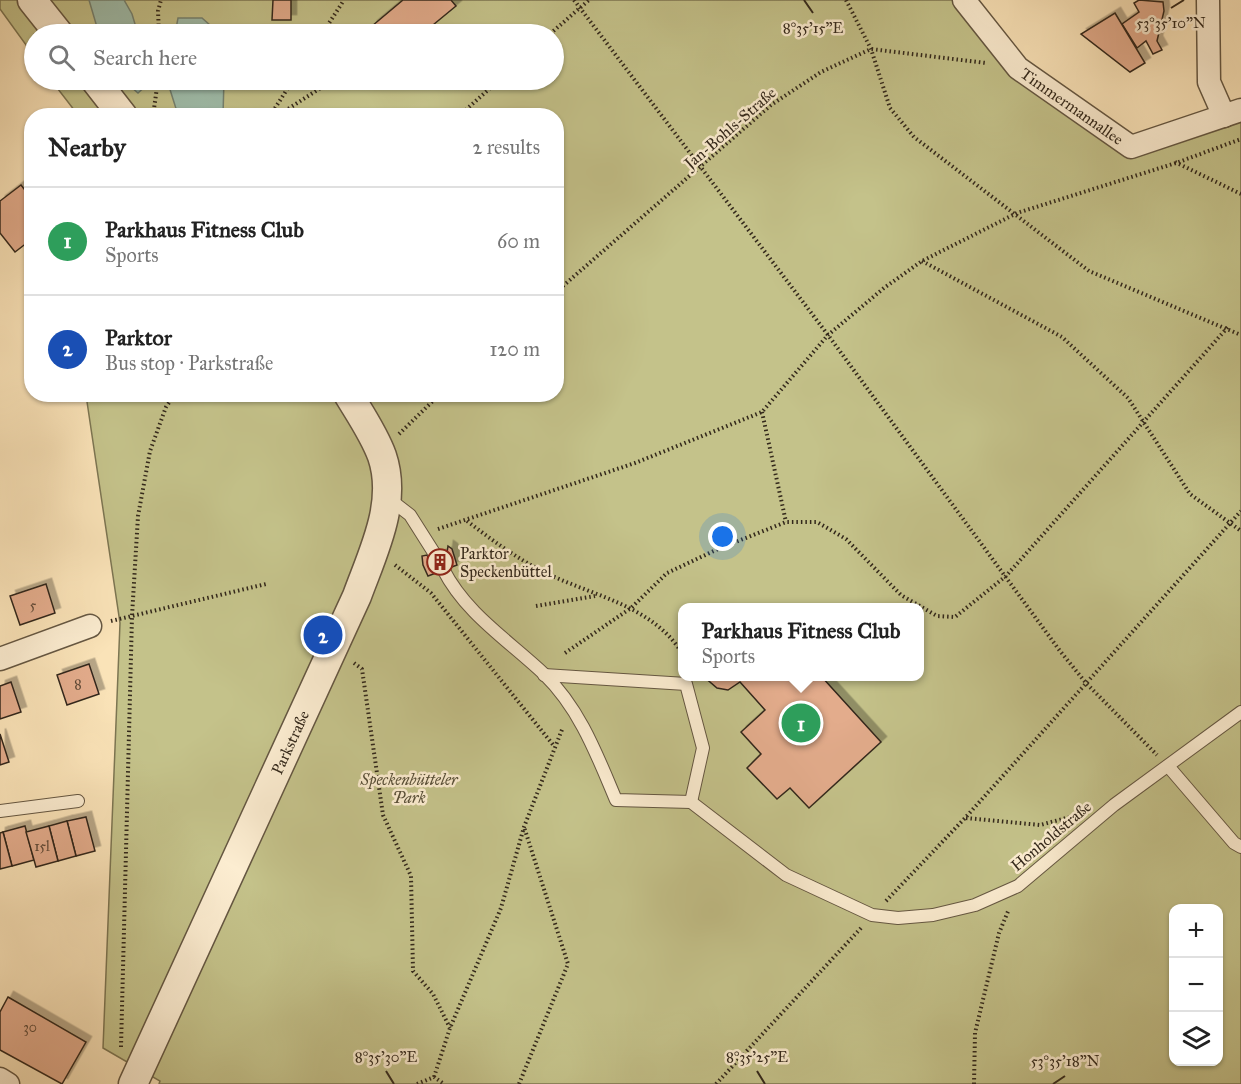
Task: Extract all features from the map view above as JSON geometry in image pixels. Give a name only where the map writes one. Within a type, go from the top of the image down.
[{"type":"street","points":[[32,0],[51,24]]},
{"type":"street","name":"Timmermannallee","points":[[964,0],[1018,68],[1131,147],[1232,113]]},
{"type":"street","points":[[1208,0],[1209,82],[1232,113]]},
{"type":"street","points":[[103,90],[117,108]]},
{"type":"street","name":"Parkstraße","points":[[133,1084],[357,596],[375,549],[388,498],[382,457],[352,402]]},
{"type":"street","points":[[0,659],[90,626]]},
{"type":"street","points":[[0,1080],[8,1084]]},
{"type":"lane","points":[[388,498],[410,515],[423,532],[436,556]]},
{"type":"lane","points":[[443,569],[450,583],[487,627],[544,675],[572,707],[590,737],[616,800],[691,802],[786,875],[872,915],[898,918],[933,915],[975,905],[1018,886]]},
{"type":"lane","points":[[544,675],[686,684],[703,748],[691,802]]},
{"type":"lane","name":"Honholdstraße","points":[[1018,886],[1114,806],[1241,712]]},
{"type":"lane","points":[[1168,766],[1234,843],[1241,847]]},
{"type":"lane","points":[[0,811],[78,801]]},
{"type":"path","points":[[159,24],[158,11],[161,0]]},
{"type":"path","points":[[328,24],[344,0]]},
{"type":"path","points":[[574,0],[828,335],[1059,651],[1086,683],[1168,766]]},
{"type":"path","points":[[562,24],[589,0]]},
{"type":"path","points":[[846,0],[871,49],[890,108],[914,137],[1017,213],[1089,272],[1241,334]]},
{"type":"path","points":[[871,49],[1018,68]]},
{"type":"path","name":"Jan-Bohls-Straße","points":[[564,285],[771,105],[821,72],[871,49]]},
{"type":"path","points":[[154,108],[157,90]]},
{"type":"path","points":[[275,108],[287,90]]},
{"type":"path","points":[[290,108],[318,90]]},
{"type":"path","points":[[468,108],[489,90]]},
{"type":"path","points":[[1162,137],[1176,163],[1241,194]]},
{"type":"path","points":[[423,532],[466,521],[635,463],[762,412],[828,335],[884,288],[921,261],[1017,213],[1176,163],[1241,139]]},
{"type":"path","points":[[921,261],[1062,337],[1128,398],[1190,494],[1228,525],[1241,531]]},
{"type":"path","points":[[924,608],[937,616],[955,617],[1006,576],[1144,424],[1228,327]]},
{"type":"path","points":[[121,1049],[132,616],[138,516],[150,451],[170,402]]},
{"type":"path","points":[[382,457],[399,434],[432,402]]},
{"type":"path","points":[[762,412],[786,522]]},
{"type":"path","points":[[716,1084],[965,818],[1241,511]]},
{"type":"path","points":[[466,521],[515,558],[597,596],[631,608],[658,624],[678,648]]},
{"type":"path","points":[[565,653],[631,608],[667,573],[718,549],[786,522],[817,522],[846,539],[901,595],[915,603]]},
{"type":"path","points":[[375,549],[431,593],[554,746]]},
{"type":"path","points":[[90,626],[266,584]]},
{"type":"path","points":[[536,606],[597,596]]},
{"type":"path","points":[[333,646],[362,669],[383,815],[411,876],[413,971],[433,994],[450,1028]]},
{"type":"path","points":[[417,1084],[434,1077],[450,1028],[501,908],[524,827],[554,746],[572,707]]},
{"type":"path","points":[[965,818],[1040,825],[1114,806]]},
{"type":"path","points":[[519,1084],[568,964],[524,827]]},
{"type":"path","name":"Honholdstraße","points":[[974,1084],[975,1033],[999,933],[1018,886]]},
{"type":"path","points":[[434,1077],[444,1084]]},
{"type":"green space","name":"Speckenbütteler Park","points":[[0,0],[959,0],[1016,70],[1130,150],[1241,115],[1241,1084],[159,1084],[160,1081],[103,1048],[120,623],[87,402],[564,402],[564,108],[73,108],[59,90],[564,90],[564,24],[24,24],[24,42],[0,9]]},
{"type":"shaded area","points":[[89,0],[124,0],[135,24],[96,24]]},
{"type":"shaded area","points":[[178,18],[202,18],[209,24],[177,24]]},
{"type":"shaded area","points":[[170,90],[224,90],[223,108],[176,108]]},
{"type":"building","points":[[273,0],[291,0],[291,20],[272,20]]},
{"type":"building","points":[[403,0],[451,0],[456,6],[434,24],[374,24]]},
{"type":"building","points":[[1139,0],[1163,2],[1164,11],[1157,41],[1162,50],[1153,54],[1146,41],[1137,48],[1122,24],[1139,12],[1134,3]]},
{"type":"building","points":[[1115,13],[1145,63],[1130,72],[1081,34]]},
{"type":"building","points":[[21,185],[24,189],[24,245],[15,252],[0,233],[0,201]]},
{"type":"building","name":"Parktor Speckenbüttel","points":[[448,546],[452,549],[457,565],[428,576],[422,556],[427,555],[429,559],[447,553]]},
{"type":"building","points":[[46,584],[55,613],[20,625],[10,596]]},
{"type":"building","points":[[89,664],[99,694],[67,705],[57,675]]},
{"type":"building","points":[[709,681],[826,681],[881,742],[809,808],[790,788],[777,799],[747,768],[761,754],[741,732],[765,710],[740,682],[728,690],[717,688]]},
{"type":"building","points":[[11,682],[21,712],[0,719],[0,686]]},
{"type":"building","points":[[0,734],[9,762],[0,765]]},
{"type":"building","points":[[86,817],[95,851],[76,856],[67,821]]},
{"type":"building","points":[[67,821],[76,856],[58,861],[49,826]]},
{"type":"building","points":[[25,826],[34,860],[12,866],[3,832]]},
{"type":"building","points":[[49,826],[58,861],[36,867],[26,832]]},
{"type":"building","points":[[3,832],[12,866],[0,869],[0,833]]},
{"type":"building","points":[[8,997],[86,1042],[62,1084],[0,1050],[0,1012]]},
{"type":"place","name":"Parktor Speckenbüttel","points":[[440,562]]},
{"type":"place","name":"Parktor","points":[[323,635]]},
{"type":"place","name":"Parkhaus Fitness Club","points":[[801,723]]}]
